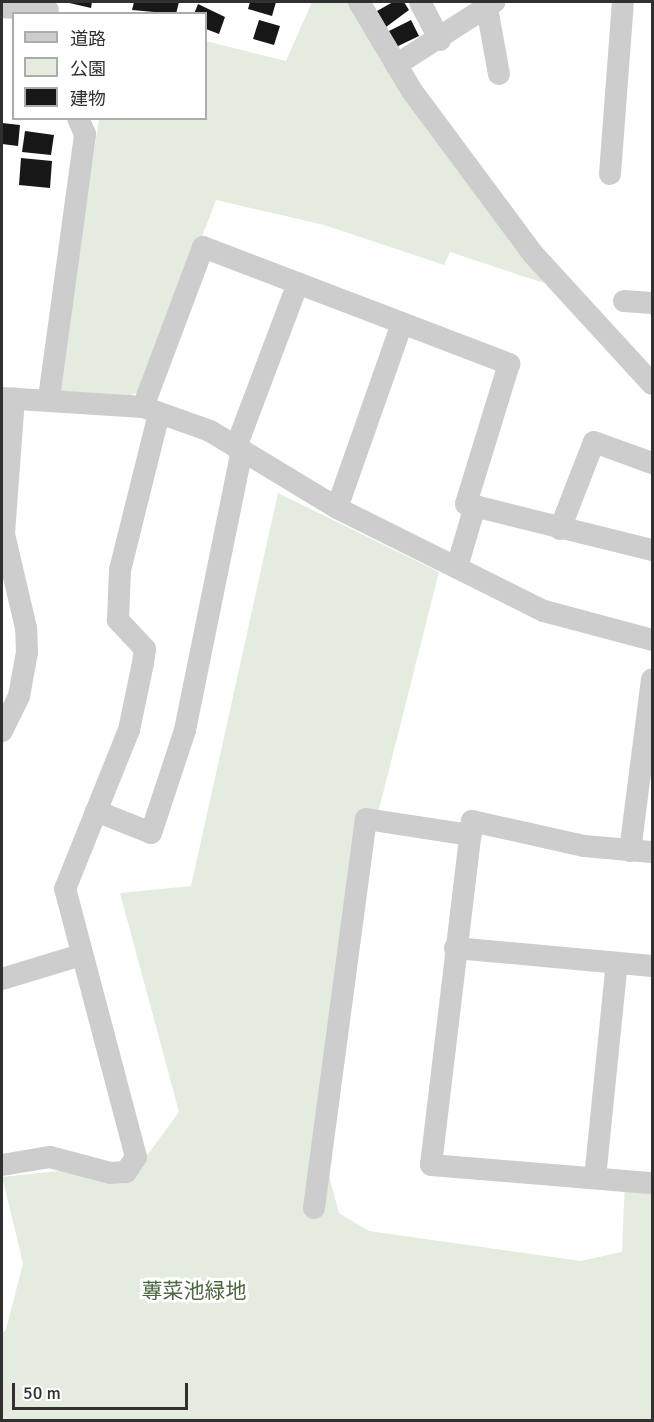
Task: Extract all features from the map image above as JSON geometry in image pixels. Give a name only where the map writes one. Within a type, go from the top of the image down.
[{"type":"street","points":[[359,2],[396,65],[533,254],[652,384]]},
{"type":"street","points":[[420,2],[440,40]]},
{"type":"street","points":[[610,174],[624,2]]},
{"type":"street","points":[[396,65],[440,40],[490,4],[499,74]]},
{"type":"street","points":[[2,7],[48,8]]},
{"type":"street","points":[[49,398],[85,134],[79,120]]},
{"type":"street","points":[[2,1165],[50,1157],[110,1173],[133,1166],[136,1157],[65,889],[129,730],[145,649],[118,620],[120,570],[151,410],[203,247],[509,364],[466,504],[652,550]]},
{"type":"street","points":[[96,811],[151,833],[185,730],[239,449],[298,283]]},
{"type":"street","points":[[624,301],[652,303]]},
{"type":"street","points":[[337,508],[402,323]]},
{"type":"street","points":[[2,731],[19,696],[27,651],[27,628],[4,534],[8,398],[49,398],[151,410],[210,431],[337,508],[544,611],[652,640]]},
{"type":"street","points":[[560,529],[594,441],[652,463]]},
{"type":"street","points":[[457,567],[475,506]]},
{"type":"street","points":[[630,851],[652,679]]},
{"type":"street","points":[[314,1208],[366,819],[471,835]]},
{"type":"street","points":[[652,852],[584,846],[472,821],[431,1165],[652,1183]]},
{"type":"street","points":[[456,948],[652,966]]},
{"type":"street","points":[[2,979],[81,955]]},
{"type":"street","points":[[595,1178],[617,963]]},
{"type":"green space","points":[[312,2],[350,2],[544,283],[450,252],[444,265],[324,225],[216,200],[143,391],[128,396],[58,391],[99,120],[207,120],[207,41],[286,61]]},
{"type":"green space","name":"蓴菜池緑地","points":[[278,493],[439,572],[376,821],[318,1135],[339,1213],[369,1231],[581,1261],[622,1252],[625,1181],[652,1183],[652,1420],[2,1420],[2,1333],[6,1330],[23,1263],[2,1177],[58,1171],[129,1180],[179,1112],[120,893],[191,886]]},
{"type":"building","points":[[65,2],[92,2],[91,8]]},
{"type":"building","points":[[134,2],[179,2],[176,12],[132,10]]},
{"type":"building","points":[[250,2],[276,2],[272,16],[248,9]]},
{"type":"building","points":[[393,2],[404,2],[409,10],[386,27],[377,11]]},
{"type":"building","points":[[198,4],[225,17],[219,34],[207,29],[207,12],[195,12]]},
{"type":"building","points":[[259,20],[280,26],[274,45],[253,39]]},
{"type":"building","points":[[411,20],[419,36],[394,48],[387,32]]},
{"type":"building","points":[[2,123],[20,125],[18,146],[2,144]]},
{"type":"building","points":[[25,131],[54,135],[51,155],[22,152]]},
{"type":"building","points":[[21,158],[52,161],[50,188],[19,185]]}]
